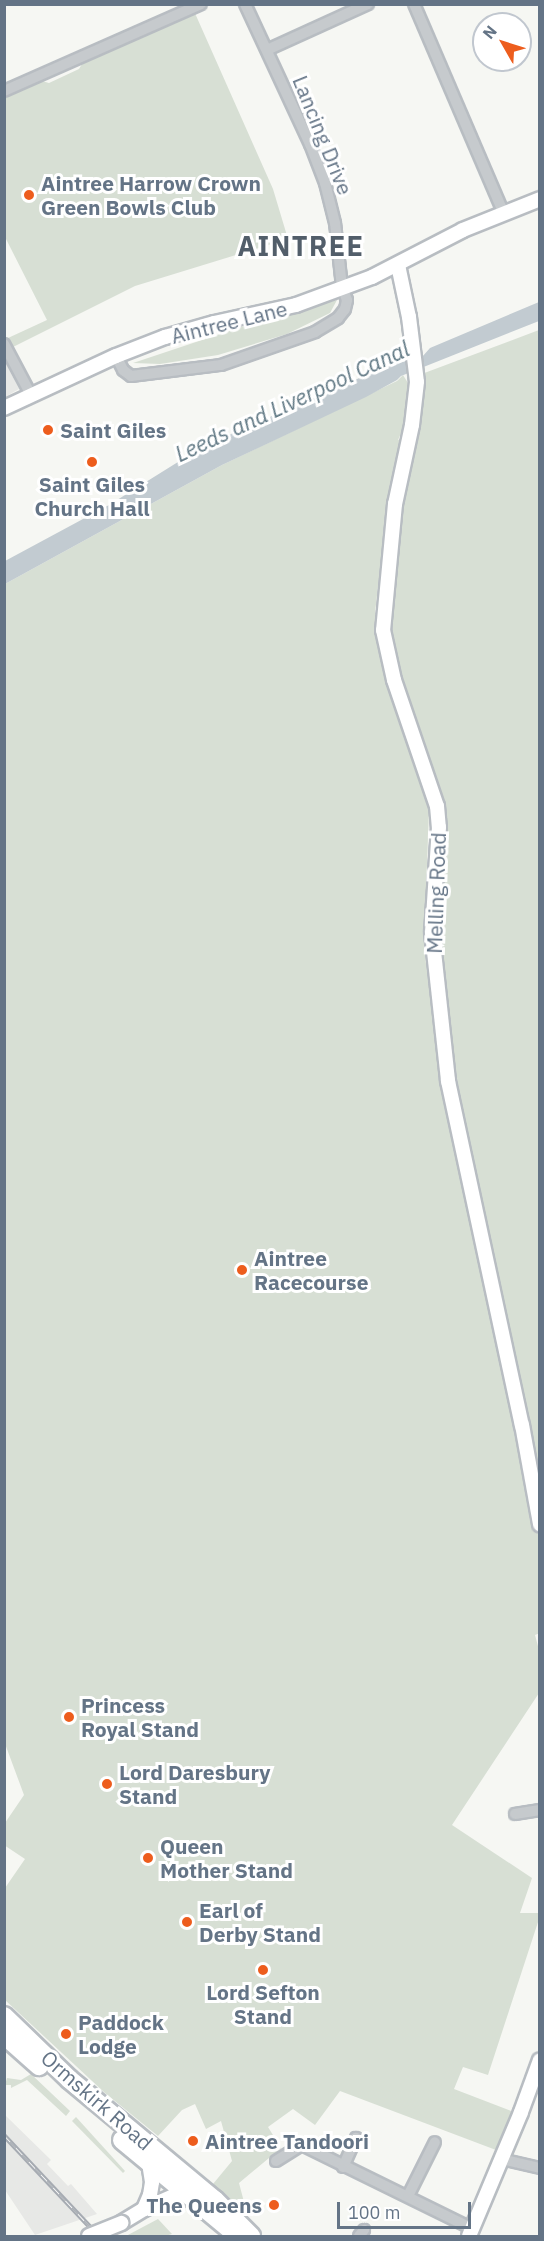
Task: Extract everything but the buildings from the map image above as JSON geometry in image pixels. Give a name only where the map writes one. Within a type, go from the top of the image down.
[{"type":"highway","name":"Ormskirk Road","points":[[4,2016],[187,2187]]},
{"type":"highway","name":"Ormskirk Road","points":[[4,2035],[149,2163],[187,2187]]},
{"type":"highway","points":[[187,2187],[232,2232],[251,2236]]},
{"type":"street","points":[[4,91],[201,4]]},
{"type":"street","name":"Lancing Drive","points":[[245,4],[325,183],[335,223],[342,287]]},
{"type":"street","points":[[267,50],[368,4]]},
{"type":"street","points":[[414,4],[503,212]]},
{"type":"street","name":"Aintree Lane","points":[[4,408],[116,356],[165,337],[214,323],[296,305],[398,265],[462,230],[540,199]]},
{"type":"street","name":"Melling Road","points":[[398,265],[409,317],[416,376],[412,425],[394,504],[383,630],[394,680],[437,807],[432,933],[448,1081],[522,1425],[540,1524]]},
{"type":"street","name":"Aintree Lane","points":[[116,356],[123,370],[131,375],[221,365],[299,339],[338,318],[347,300],[342,287]]},
{"type":"street","points":[[4,344],[31,395]]},
{"type":"street","points":[[516,1814],[540,1810]]},
{"type":"street","points":[[276,2161],[302,2145],[343,2167],[408,2196],[471,2233],[540,2060]]},
{"type":"street","points":[[343,2167],[356,2138]]},
{"type":"street","points":[[408,2196],[435,2142]]},
{"type":"street","points":[[501,2159],[540,2168]]},
{"type":"street","points":[[144,2209],[152,2182],[149,2163]]},
{"type":"street","points":[[89,2236],[121,2223],[187,2187]]},
{"type":"shaded area","points":[[194,11],[273,189],[288,239],[135,286],[13,347],[8,338],[47,320],[5,237],[5,94],[38,80],[49,83],[79,69],[85,59]]},
{"type":"shaded area","points":[[337,300],[330,313],[287,334],[218,355],[160,364],[133,363],[262,320]]},
{"type":"shaded area","points":[[539,302],[539,321],[401,376],[366,397],[222,465],[5,584],[5,561],[109,505],[194,452],[387,366],[422,357],[430,348]]},
{"type":"shaded area","name":"Aintree Racecourse","points":[[539,330],[539,1477],[527,1409],[460,1098],[443,981],[439,917],[445,821],[443,803],[399,677],[389,626],[406,475],[390,483],[375,613],[375,632],[385,680],[429,810],[424,948],[444,1105],[508,1394],[530,1520],[539,1511],[540,1633],[535,1635],[539,1650],[539,1693],[452,1825],[532,1878],[520,1913],[539,1913],[539,1919],[488,2075],[463,2067],[454,2089],[514,2112],[496,2150],[340,2091],[315,2125],[293,2109],[268,2127],[281,2148],[239,2183],[244,2202],[237,2206],[213,2184],[232,2161],[221,2121],[206,2129],[195,2104],[182,2110],[158,2136],[105,2093],[5,2000],[5,1888],[25,1859],[4,1845],[5,1823],[24,1795],[4,1741],[5,584],[222,465],[397,381],[403,375],[408,383],[409,398],[406,422],[398,440],[416,435],[419,375]]},
{"type":"shaded area","points":[[4,360],[19,389],[5,397],[4,397]]},
{"type":"shaded area","points":[[31,2074],[70,2111],[66,2116],[27,2080],[11,2088],[11,2085],[5,2085],[7,2078],[21,2080]]},
{"type":"shaded area","points":[[5,2115],[51,2160],[47,2164],[68,2186],[71,2184],[97,2214],[35,2235],[5,2190]]},
{"type":"shaded area","points":[[76,2117],[125,2171],[123,2173],[72,2121]]},
{"type":"shaded area","points":[[158,2219],[172,2234],[126,2236]]},
{"type":"railway","points":[[4,2135],[99,2236]]},
{"type":"place","name":"Aintree Harrow Crown Green Bowls Club","points":[[29,195]]},
{"type":"place","name":"Saint Giles","points":[[48,430]]},
{"type":"place","name":"Saint Giles Church Hall","points":[[92,462]]},
{"type":"place","name":"Aintree Racecourse","points":[[242,1270]]},
{"type":"place","name":"Princess Royal Stand","points":[[69,1717]]},
{"type":"place","name":"Lord Daresbury Stand","points":[[107,1784]]},
{"type":"place","name":"Queen Mother Stand","points":[[148,1858]]},
{"type":"place","name":"Earl of Derby Stand","points":[[187,1922]]},
{"type":"place","name":"Lord Sefton Stand","points":[[263,1970]]},
{"type":"place","name":"Paddock Lodge","points":[[66,2034]]},
{"type":"place","name":"Aintree Tandoori","points":[[193,2141]]},
{"type":"place","name":"The Queens","points":[[274,2205]]},
{"type":"district","name":"AINTREE","points":[[301,246]]},
{"type":"water label","name":"Leeds and Liverpool Canal","points":[[292,401]]}]
